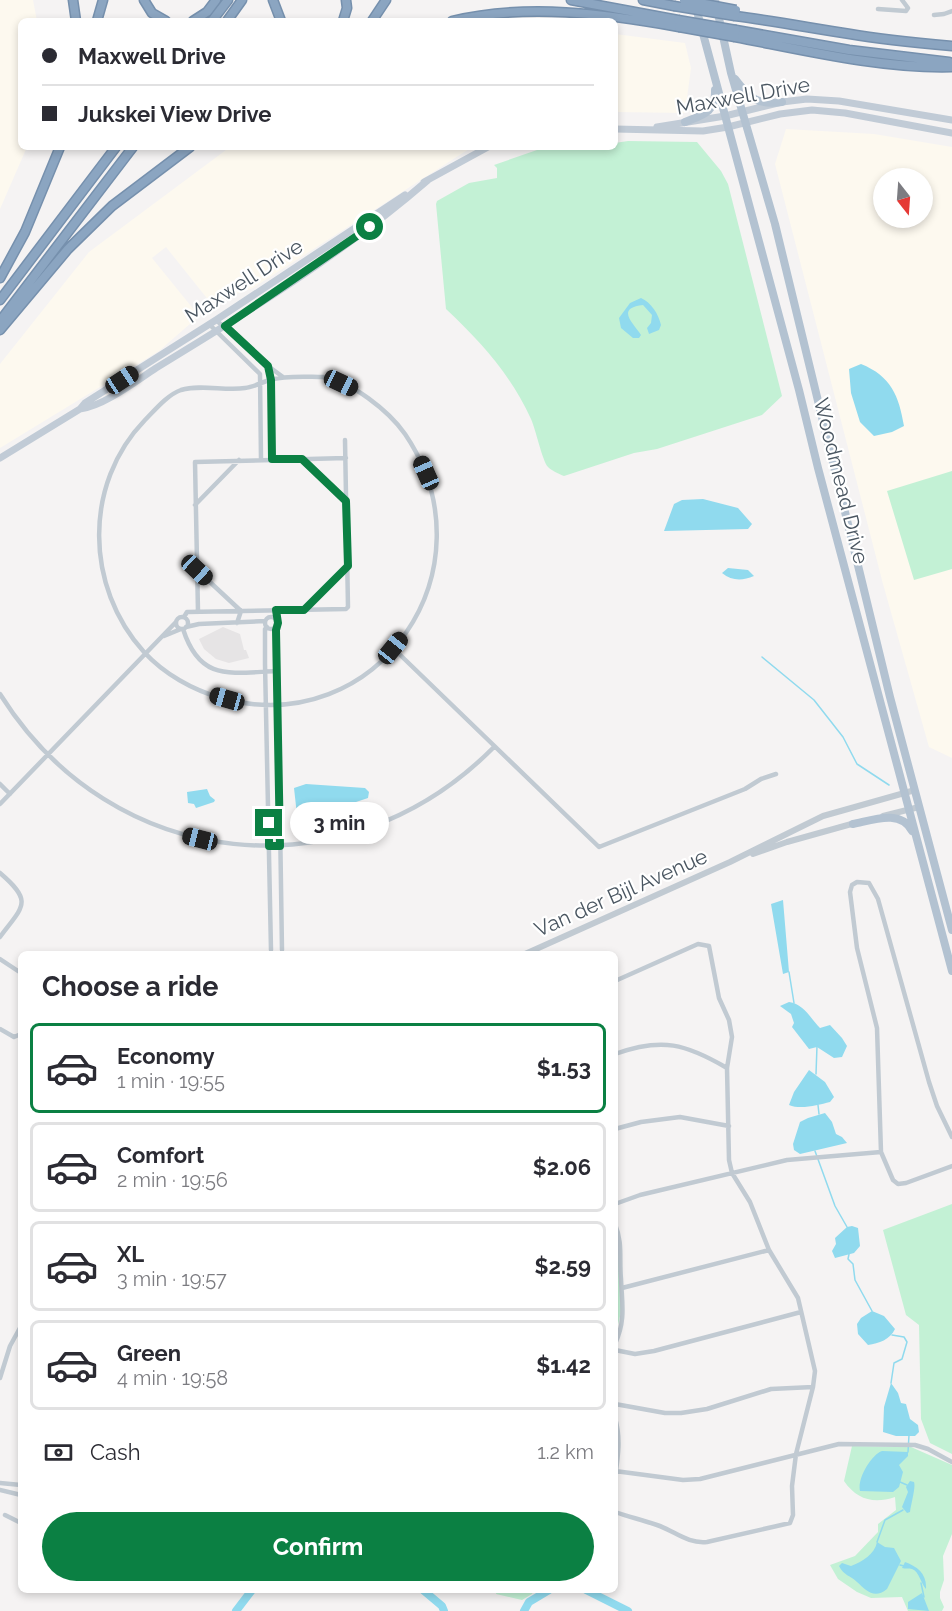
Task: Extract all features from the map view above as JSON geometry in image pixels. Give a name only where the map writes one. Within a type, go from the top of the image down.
[{"type":"highway","points":[[73,0],[76,18]]},
{"type":"highway","points":[[98,18],[103,0]]},
{"type":"highway","points":[[144,0],[152,13],[161,18]]},
{"type":"highway","points":[[198,18],[207,12],[216,0]]},
{"type":"highway","points":[[215,18],[228,0]]},
{"type":"highway","points":[[229,18],[242,0]]},
{"type":"highway","points":[[273,0],[280,18]]},
{"type":"highway","points":[[344,18],[347,9],[346,0]]},
{"type":"highway","points":[[374,18],[386,0]]},
{"type":"highway","points":[[571,0],[848,57],[952,67]]},
{"type":"highway","points":[[643,0],[735,13],[851,34],[952,46]]},
{"type":"highway","points":[[684,0],[735,13]]},
{"type":"highway","points":[[468,18],[523,12],[615,16],[679,23]]},
{"type":"highway","points":[[735,34],[952,62]]},
{"type":"highway","points":[[45,185],[53,150]]},
{"type":"highway","points":[[0,278],[25,232],[59,150]]},
{"type":"highway","points":[[0,300],[114,150]]},
{"type":"highway","points":[[0,321],[131,150]]},
{"type":"highway","points":[[0,330],[68,249],[111,206],[185,150]]},
{"type":"main road","name":"Woodmead Drive","points":[[694,0],[952,971]]},
{"type":"main road","name":"Woodmead Drive","points":[[715,0],[731,73],[782,253],[831,459],[952,930]]},
{"type":"main road","points":[[731,73],[754,99],[765,103],[782,102]]},
{"type":"main road","points":[[685,122],[706,113],[712,107],[715,96],[714,76]]},
{"type":"main road","name":"Maxwell Drive","points":[[646,129],[807,99],[838,100],[952,120]]},
{"type":"main road","name":"Maxwell Drive","points":[[618,129],[703,131],[780,114],[817,110],[952,133]]},
{"type":"main road","name":"Maxwell Drive","points":[[0,458],[80,409],[85,403],[216,320],[428,180],[483,150]]},
{"type":"main road","name":"Maxwell Drive","points":[[80,409],[90,407],[109,397],[216,332],[388,214],[428,180]]},
{"type":"main road","points":[[854,824],[896,818],[909,826],[917,841]]},
{"type":"street","points":[[878,9],[906,11],[908,8],[902,0]]},
{"type":"street","points":[[934,15],[952,11]]},
{"type":"street","points":[[216,320],[284,378]]},
{"type":"street","points":[[209,324],[259,371],[261,460]]},
{"type":"street","points":[[268,366],[271,380],[272,459]]},
{"type":"street","points":[[332,378],[353,388],[387,414],[400,428],[426,473],[434,501],[437,526],[436,560],[430,586],[420,611],[393,648],[368,671],[339,688],[306,700],[278,704],[238,702],[203,692],[170,673],[146,654],[118,616],[109,596],[100,564],[99,523],[102,498],[110,473],[129,438],[157,408],[178,392],[194,389],[244,388],[271,380],[332,378]]},
{"type":"street","points":[[161,637],[184,624],[187,612],[346,609],[348,607],[345,440]]},
{"type":"street","points":[[261,444],[272,444]]},
{"type":"street","points":[[261,452],[272,452]]},
{"type":"street","points":[[198,612],[195,462],[346,458]]},
{"type":"street","points":[[302,459],[346,501]]},
{"type":"street","points":[[195,505],[239,460]]},
{"type":"street","points":[[304,610],[348,566]]},
{"type":"street","points":[[197,570],[241,611]]},
{"type":"street","points":[[266,610],[271,950]]},
{"type":"street","points":[[276,610],[282,950]]},
{"type":"street","points":[[237,623],[241,611]]},
{"type":"street","points":[[266,623],[272,616],[276,618]]},
{"type":"street","points":[[0,804],[179,618],[184,624],[194,655],[211,669],[224,672],[277,671]]},
{"type":"street","points":[[176,622],[199,624],[253,622],[266,623],[272,629],[277,626]]},
{"type":"street","points":[[393,648],[599,847],[745,789],[761,779],[776,774]]},
{"type":"street","points":[[0,694],[26,730],[48,755],[81,784],[99,796],[154,825],[200,839],[249,846],[280,846],[336,838],[371,827],[441,794],[477,765],[494,747]]},
{"type":"street","points":[[0,784],[10,794]]},
{"type":"street","name":"Van der Bijl Avenue","points":[[532,951],[730,862],[823,816],[915,789]]},
{"type":"street","name":"Van der Bijl Avenue","points":[[730,862],[787,842],[919,807]]},
{"type":"street","points":[[0,873],[19,891],[23,903],[0,937]]},
{"type":"street","points":[[952,1137],[937,1106],[929,1082],[878,898],[869,883],[860,881],[852,885],[850,892],[857,948],[877,1028],[880,1152],[893,1180],[898,1184],[952,1166]]},
{"type":"street","points":[[271,943],[282,943]]},
{"type":"street","points":[[618,980],[698,944],[709,946],[719,998],[731,1029],[732,1045],[727,1068],[729,1160],[732,1173],[750,1202],[769,1250],[793,1287],[815,1371],[796,1454],[791,1521],[784,1525],[707,1542],[696,1542],[687,1540],[661,1526],[618,1513]]},
{"type":"street","points":[[0,959],[18,971]]},
{"type":"street","points":[[0,1029],[14,1037],[18,1035]]},
{"type":"street","points":[[618,1053],[634,1047],[675,1045],[699,1052],[727,1068]]},
{"type":"street","points":[[618,1128],[641,1122],[680,1117],[729,1126]]},
{"type":"street","points":[[618,1203],[787,1160],[880,1152]]},
{"type":"street","points":[[618,1234],[621,1244],[624,1308],[618,1335]]},
{"type":"street","points":[[622,1288],[769,1250]]},
{"type":"street","points":[[618,1351],[635,1354],[654,1351],[801,1312]]},
{"type":"street","points":[[0,1378],[10,1346],[18,1331]]},
{"type":"street","points":[[618,1405],[665,1413],[681,1413],[707,1409],[771,1389],[813,1387]]},
{"type":"street","points":[[618,1433],[618,1449]]},
{"type":"street","points":[[618,1471],[674,1479],[700,1479],[839,1444],[915,1445],[952,1462]]},
{"type":"street","points":[[0,1483],[18,1485]]},
{"type":"street","points":[[0,1490],[18,1494]]},
{"type":"street","points":[[5,1515],[18,1522]]},
{"type":"shaded area","points":[[0,0],[33,0],[36,18],[18,18],[18,150],[26,150],[0,209]]},
{"type":"shaded area","points":[[618,34],[685,43],[691,68],[685,113],[618,112]]},
{"type":"shaded area","points":[[786,129],[874,134],[952,147],[952,758],[929,747],[883,584],[775,164]]},
{"type":"shaded area","points":[[226,150],[467,150],[253,288],[213,302],[210,302],[166,247],[152,258],[199,316],[159,351],[0,448],[0,364],[89,252]]},
{"type":"shaded area","points":[[223,627],[240,634],[244,650],[249,658],[229,663],[216,659],[204,649],[199,639]]},
{"type":"green space","points":[[697,142],[721,171],[728,184],[782,396],[762,415],[564,476],[548,467],[531,419],[505,374],[483,347],[446,309],[436,204],[437,201],[469,183],[497,178],[497,168],[494,165],[537,150],[618,150],[618,143]]},
{"type":"green space","points":[[952,471],[952,569],[914,580],[887,491]]},
{"type":"green space","points":[[952,1204],[952,1454],[930,1443],[921,1419],[919,1325],[906,1315],[883,1230]]},
{"type":"green space","points":[[618,1236],[619,1238],[622,1308],[618,1325]]},
{"type":"green space","points":[[852,1446],[911,1447],[952,1465],[952,1534],[943,1556],[944,1580],[940,1592],[944,1607],[942,1611],[908,1611],[902,1597],[871,1598],[838,1579],[830,1565],[855,1556],[878,1532],[878,1524],[896,1510],[895,1497],[880,1500],[866,1499],[854,1492],[844,1481]]},
{"type":"green space","points":[[496,1593],[532,1593],[522,1600]]},
{"type":"water","points":[[641,298],[654,309],[661,325],[659,330],[649,334],[647,328],[651,323],[652,315],[643,305],[634,307],[628,313],[629,317],[641,335],[639,338],[633,338],[621,328],[619,318],[630,303]]},
{"type":"water","points":[[861,364],[880,375],[892,388],[904,426],[892,432],[874,436],[860,422],[851,393],[849,369]]},
{"type":"water","points":[[703,499],[738,508],[752,524],[748,529],[664,531],[674,504],[682,500]]},
{"type":"water","points":[[728,568],[748,570],[754,576],[733,579],[722,573]]},
{"type":"water","points":[[306,784],[365,788],[369,792],[368,798],[332,810],[297,815],[294,788]]},
{"type":"water","points":[[207,789],[215,800],[214,802],[196,808],[194,804],[188,803],[187,792]]},
{"type":"water","points":[[783,900],[789,972],[783,974],[771,904]]},
{"type":"water","points":[[789,1002],[803,1009],[820,1028],[830,1025],[847,1046],[842,1057],[834,1058],[817,1047],[809,1049],[792,1027],[794,1023],[791,1014],[780,1006]]},
{"type":"water","points":[[809,1070],[825,1082],[834,1097],[830,1102],[815,1106],[789,1105],[794,1092]]},
{"type":"water","points":[[825,1113],[832,1122],[836,1134],[847,1143],[800,1154],[794,1150],[793,1144],[800,1122]]},
{"type":"water","points":[[847,1227],[858,1228],[860,1246],[854,1253],[835,1258],[832,1251],[836,1244],[835,1238]]},
{"type":"water","points":[[872,1311],[884,1316],[895,1329],[887,1338],[868,1345],[858,1334],[857,1324],[861,1318]]},
{"type":"water","points":[[891,1383],[901,1403],[906,1404],[910,1419],[918,1425],[919,1432],[915,1436],[896,1436],[883,1432],[884,1407]]},
{"type":"water","points":[[882,1451],[908,1452],[908,1456],[899,1465],[903,1472],[899,1487],[893,1492],[860,1491],[861,1480],[866,1468],[873,1457]]},
{"type":"water","points":[[910,1481],[914,1482],[914,1488],[910,1512],[907,1513],[902,1507],[908,1492],[906,1487]]},
{"type":"water","points":[[877,1542],[885,1547],[894,1548],[901,1561],[887,1589],[874,1594],[845,1574],[839,1566],[842,1563],[851,1566],[864,1560],[874,1550]]},
{"type":"water","points":[[905,1562],[921,1572],[925,1579],[926,1589],[914,1570],[902,1568]]},
{"type":"water","points":[[922,1593],[929,1611],[908,1609],[908,1602]]},
{"type":"waterway","points":[[762,657],[814,700],[843,737],[857,764],[889,785]]},
{"type":"waterway","points":[[789,972],[794,1003]]},
{"type":"waterway","points":[[816,1074],[817,1046]]},
{"type":"waterway","points":[[818,1105],[819,1114]]},
{"type":"waterway","points":[[815,1151],[835,1206],[847,1227]]},
{"type":"waterway","points":[[849,1254],[848,1259],[853,1264],[855,1280],[872,1311]]},
{"type":"waterway","points":[[891,1383],[894,1363],[902,1359],[907,1342],[904,1337],[892,1335]]},
{"type":"waterway","points":[[908,1452],[909,1435]]},
{"type":"waterway","points":[[900,1482],[907,1485]]},
{"type":"waterway","points":[[877,1542],[885,1520],[903,1510]]},
{"type":"waterway","points":[[900,1565],[904,1566]]},
{"type":"waterway","points":[[921,1583],[924,1597]]},
{"type":"waterway","points":[[236,1611],[250,1593]]},
{"type":"waterway","points":[[427,1593],[442,1606],[444,1611]]},
{"type":"waterway","points":[[524,1611],[529,1602],[544,1593]]},
{"type":"waterway","points":[[592,1593],[628,1611]]},
{"type":"route","points":[[269,823],[269,846],[280,846],[276,630],[278,621],[276,610],[304,610],[348,566],[346,501],[302,459],[272,459],[271,380],[268,366],[235,338],[225,326],[370,227]]}]
